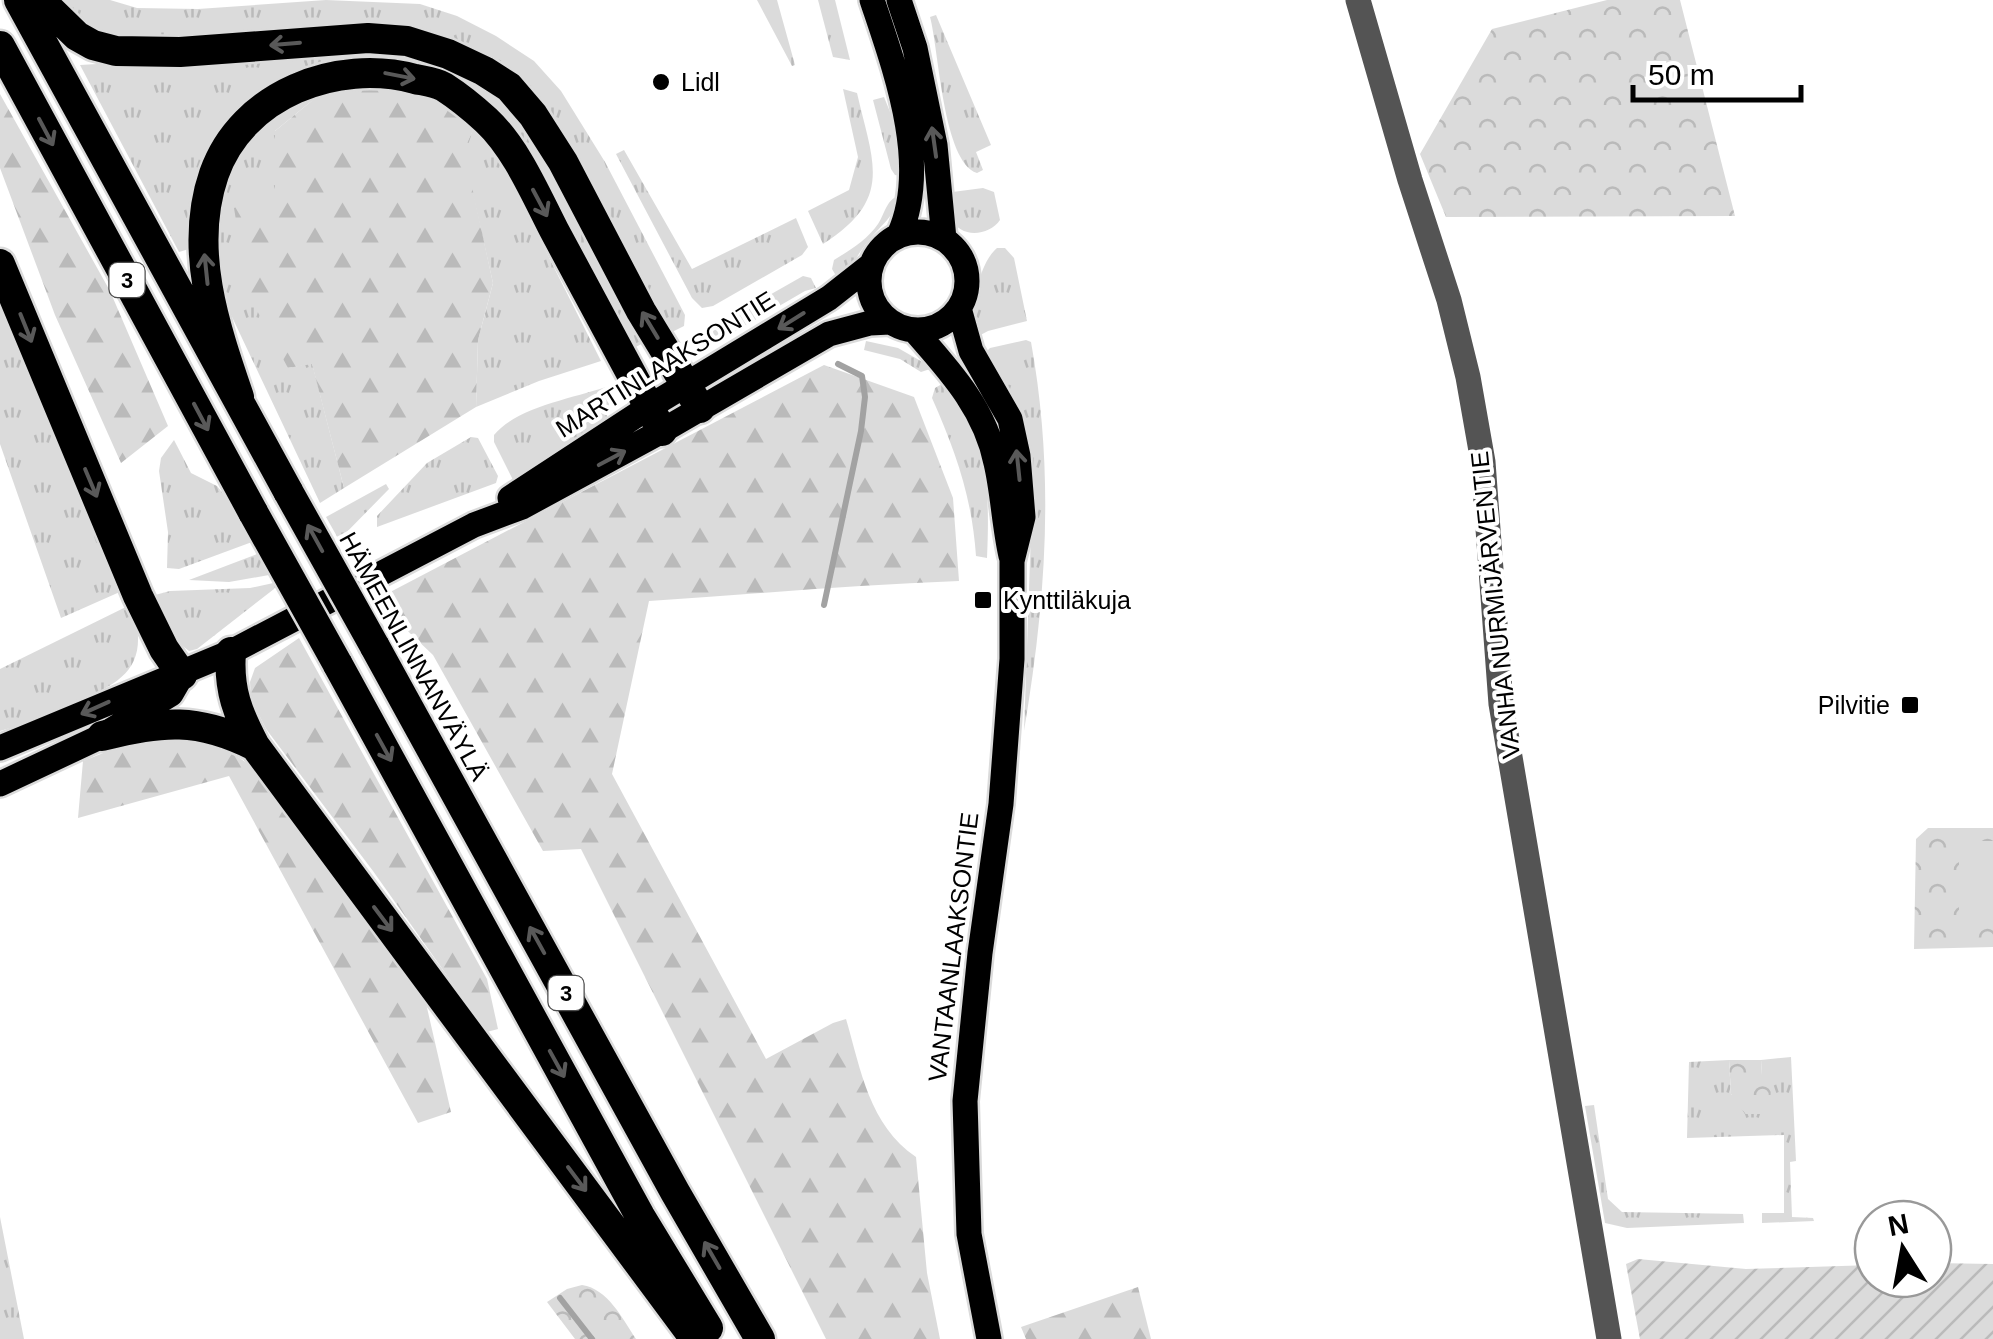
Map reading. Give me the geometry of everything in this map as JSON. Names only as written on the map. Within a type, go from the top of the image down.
[{"type":"highway","name":"HÄMEENLINNANVÄYLÄ","points":[[19,0],[675,1192],[760,1339]]},
{"type":"highway","points":[[40,0],[77,36],[116,51],[180,52],[368,38],[407,41],[484,71],[510,87],[533,115],[693,397]]},
{"type":"highway","name":"3","points":[[0,46],[640,1216],[715,1339]]},
{"type":"highway","points":[[240,397],[219,337],[204,266],[204,226],[214,174],[236,135],[265,106],[302,84],[341,74],[392,72],[441,86],[488,122],[519,165],[655,419]]},
{"type":"highway","points":[[0,264],[135,588],[164,648],[182,675]]},
{"type":"highway","points":[[231,652],[229,680],[234,707],[255,746],[695,1339]]},
{"type":"highway","points":[[102,736],[145,726],[185,723],[227,732],[255,746]]},
{"type":"main road","points":[[872,0],[898,77],[912,176],[910,212],[899,235],[877,252],[871,265],[871,296],[878,310],[902,326],[939,325],[958,308],[967,283],[961,257],[944,239],[922,232],[899,235]]},
{"type":"main road","points":[[898,0],[915,48],[935,145],[944,239]]},
{"type":"main road","name":"MARTINLAAKSONTIE","points":[[693,397],[871,265]]},
{"type":"main road","name":"VANTAANLAAKSONTIE","points":[[958,308],[971,351],[1010,419],[1018,456],[1023,517],[1012,561]]},
{"type":"main road","name":"MARTINLAAKSONTIE","points":[[0,748],[231,652],[492,516],[515,493],[693,397],[829,334],[870,322],[902,326]]},
{"type":"main road","name":"VANTAANLAAKSONTIE","points":[[902,326],[968,394],[985,428],[996,462],[1002,518],[1012,561],[1012,658],[1000,804],[966,1100],[969,1234],[988,1339]]},
{"type":"main road","name":"MARTINLAAKSONTIE","points":[[0,784],[102,736],[171,694],[182,675]]},
{"type":"street","name":"VANHA NURMIJÄRVENTIE","points":[[1358,0],[1449,300],[1468,377],[1483,462],[1501,704],[1609,1339]]},
{"type":"green space","points":[[56,0],[110,0],[137,8],[198,9],[326,0],[420,4],[457,16],[496,36],[534,61],[561,91],[605,162],[685,315],[684,326],[672,332],[573,158],[457,43],[424,29],[376,23],[132,39],[91,25]]},
{"type":"green space","points":[[757,0],[777,0],[795,65],[792,66]]},
{"type":"green space","points":[[818,0],[835,0],[850,60],[833,57]]},
{"type":"green space","points":[[1607,0],[1680,0],[1735,216],[1446,217],[1420,154],[1492,29]]},
{"type":"green space","points":[[936,15],[991,145],[976,152],[983,170],[977,173],[957,149],[950,128],[930,17]]},
{"type":"green space","points":[[315,51],[419,52],[495,92],[530,131],[645,342],[634,348],[484,104],[287,78],[190,218],[189,249],[179,252],[80,65]]},
{"type":"green space","points":[[402,86],[445,104],[475,126],[464,150],[493,283],[478,340],[476,407],[344,488],[312,364],[288,368],[248,294],[234,208],[275,191],[275,131],[325,90]]},
{"type":"green space","points":[[843,89],[857,93],[873,178],[861,211],[823,244],[808,211],[849,190],[858,157]]},
{"type":"green space","points":[[325,90],[275,131],[275,191],[288,368],[312,363],[344,488],[320,503],[224,300],[216,255],[220,205],[231,168],[256,134],[286,106]]},
{"type":"green space","points":[[0,94],[110,291],[168,426],[121,463],[55,315],[0,168]]},
{"type":"green space","points":[[884,97],[901,139],[900,176],[891,169],[873,100]]},
{"type":"green space","points":[[475,126],[497,154],[601,361],[476,407],[478,340],[493,283],[463,150]]},
{"type":"green space","points":[[624,150],[692,269],[796,218],[808,247],[802,255],[713,306],[702,308],[692,298],[616,154]]},
{"type":"green space","points":[[983,188],[994,192],[1000,220],[982,232],[961,229],[951,218],[945,193]]},
{"type":"green space","points":[[902,195],[890,217],[838,279],[832,269],[834,260],[869,235],[889,202]]},
{"type":"green space","points":[[997,248],[1005,248],[1014,258],[1027,321],[973,339],[974,303],[980,277]]},
{"type":"green space","points":[[803,276],[811,278],[816,288],[719,341],[705,346],[685,343]]},
{"type":"green space","points":[[0,303],[122,591],[61,618],[0,444]]},
{"type":"green space","points":[[866,341],[898,348],[933,368],[921,372],[900,359],[864,350]]},
{"type":"green space","points":[[1031,342],[1043,440],[1045,537],[1038,634],[1024,731],[1031,533],[983,355],[990,348]]},
{"type":"green space","points":[[824,365],[914,397],[953,498],[959,581],[649,601],[612,774],[766,1059],[846,1019],[877,1113],[900,1144],[916,1157],[927,1273],[940,1339],[826,1339],[581,849],[543,851],[433,655],[375,600]]},
{"type":"green space","points":[[947,381],[971,423],[984,465],[987,558],[976,556],[961,474],[932,398],[935,388]]},
{"type":"green space","points":[[612,385],[607,416],[592,435],[515,484],[494,435],[532,410]]},
{"type":"green space","points":[[471,437],[478,438],[498,476],[496,483],[377,527],[377,516],[427,463]]},
{"type":"green space","points":[[174,440],[191,473],[217,486],[231,503],[252,542],[179,569],[167,568],[168,532],[159,471],[161,458]]},
{"type":"green space","points":[[386,484],[389,489],[339,540],[326,517]]},
{"type":"green space","points":[[257,554],[269,575],[229,582],[189,580]]},
{"type":"green space","points":[[278,582],[197,649],[189,651],[175,640],[155,599],[155,595],[170,591],[250,588]]},
{"type":"green space","points":[[132,604],[137,625],[136,656],[120,678],[92,695],[0,731],[0,669]]},
{"type":"green space","points":[[299,638],[487,979],[498,1029],[487,1032],[266,729],[251,699],[250,682],[255,668]]},
{"type":"green space","points":[[168,736],[225,750],[258,773],[422,986],[451,1112],[418,1123],[229,776],[78,818],[83,761],[121,746]]},
{"type":"green space","points":[[1928,828],[1993,828],[1993,947],[1914,949],[1916,839]]},
{"type":"green space","points":[[1959,841],[1993,841],[1993,918],[1959,920]]},
{"type":"green space","points":[[1791,1057],[1796,1161],[1790,1162],[1792,1217],[1814,1221],[1762,1223],[1762,1213],[1784,1213],[1784,1135],[1687,1138],[1689,1062],[1729,1060],[1731,1095],[1762,1075],[1761,1060]]},
{"type":"green space","points":[[1729,1060],[1761,1060],[1762,1075],[1771,1080],[1770,1114],[1745,1114],[1731,1094]]},
{"type":"green space","points":[[1594,1105],[1608,1199],[1622,1212],[1743,1214],[1744,1223],[1627,1228],[1605,1223],[1585,1106]]},
{"type":"green space","points":[[0,1217],[24,1339],[0,1339]]},
{"type":"green space","points":[[1638,1259],[1746,1269],[1853,1266],[1853,1299],[1953,1299],[1953,1263],[1993,1264],[1993,1339],[1640,1339],[1626,1264]]},
{"type":"green space","points":[[582,1285],[607,1298],[636,1339],[575,1339],[547,1302]]},
{"type":"green space","points":[[1138,1287],[1151,1339],[1026,1339],[1021,1327]]},
{"type":"waterway","points":[[824,605],[865,397],[862,376],[838,364]]},
{"type":"waterway","points":[[560,1298],[592,1339]]},
{"type":"place","name":"Lidl","points":[[661,82]]},
{"type":"place","name":"Kynttiläkuja","points":[[983,600]]},
{"type":"place","name":"Pilvitie","points":[[1910,705]]}]
